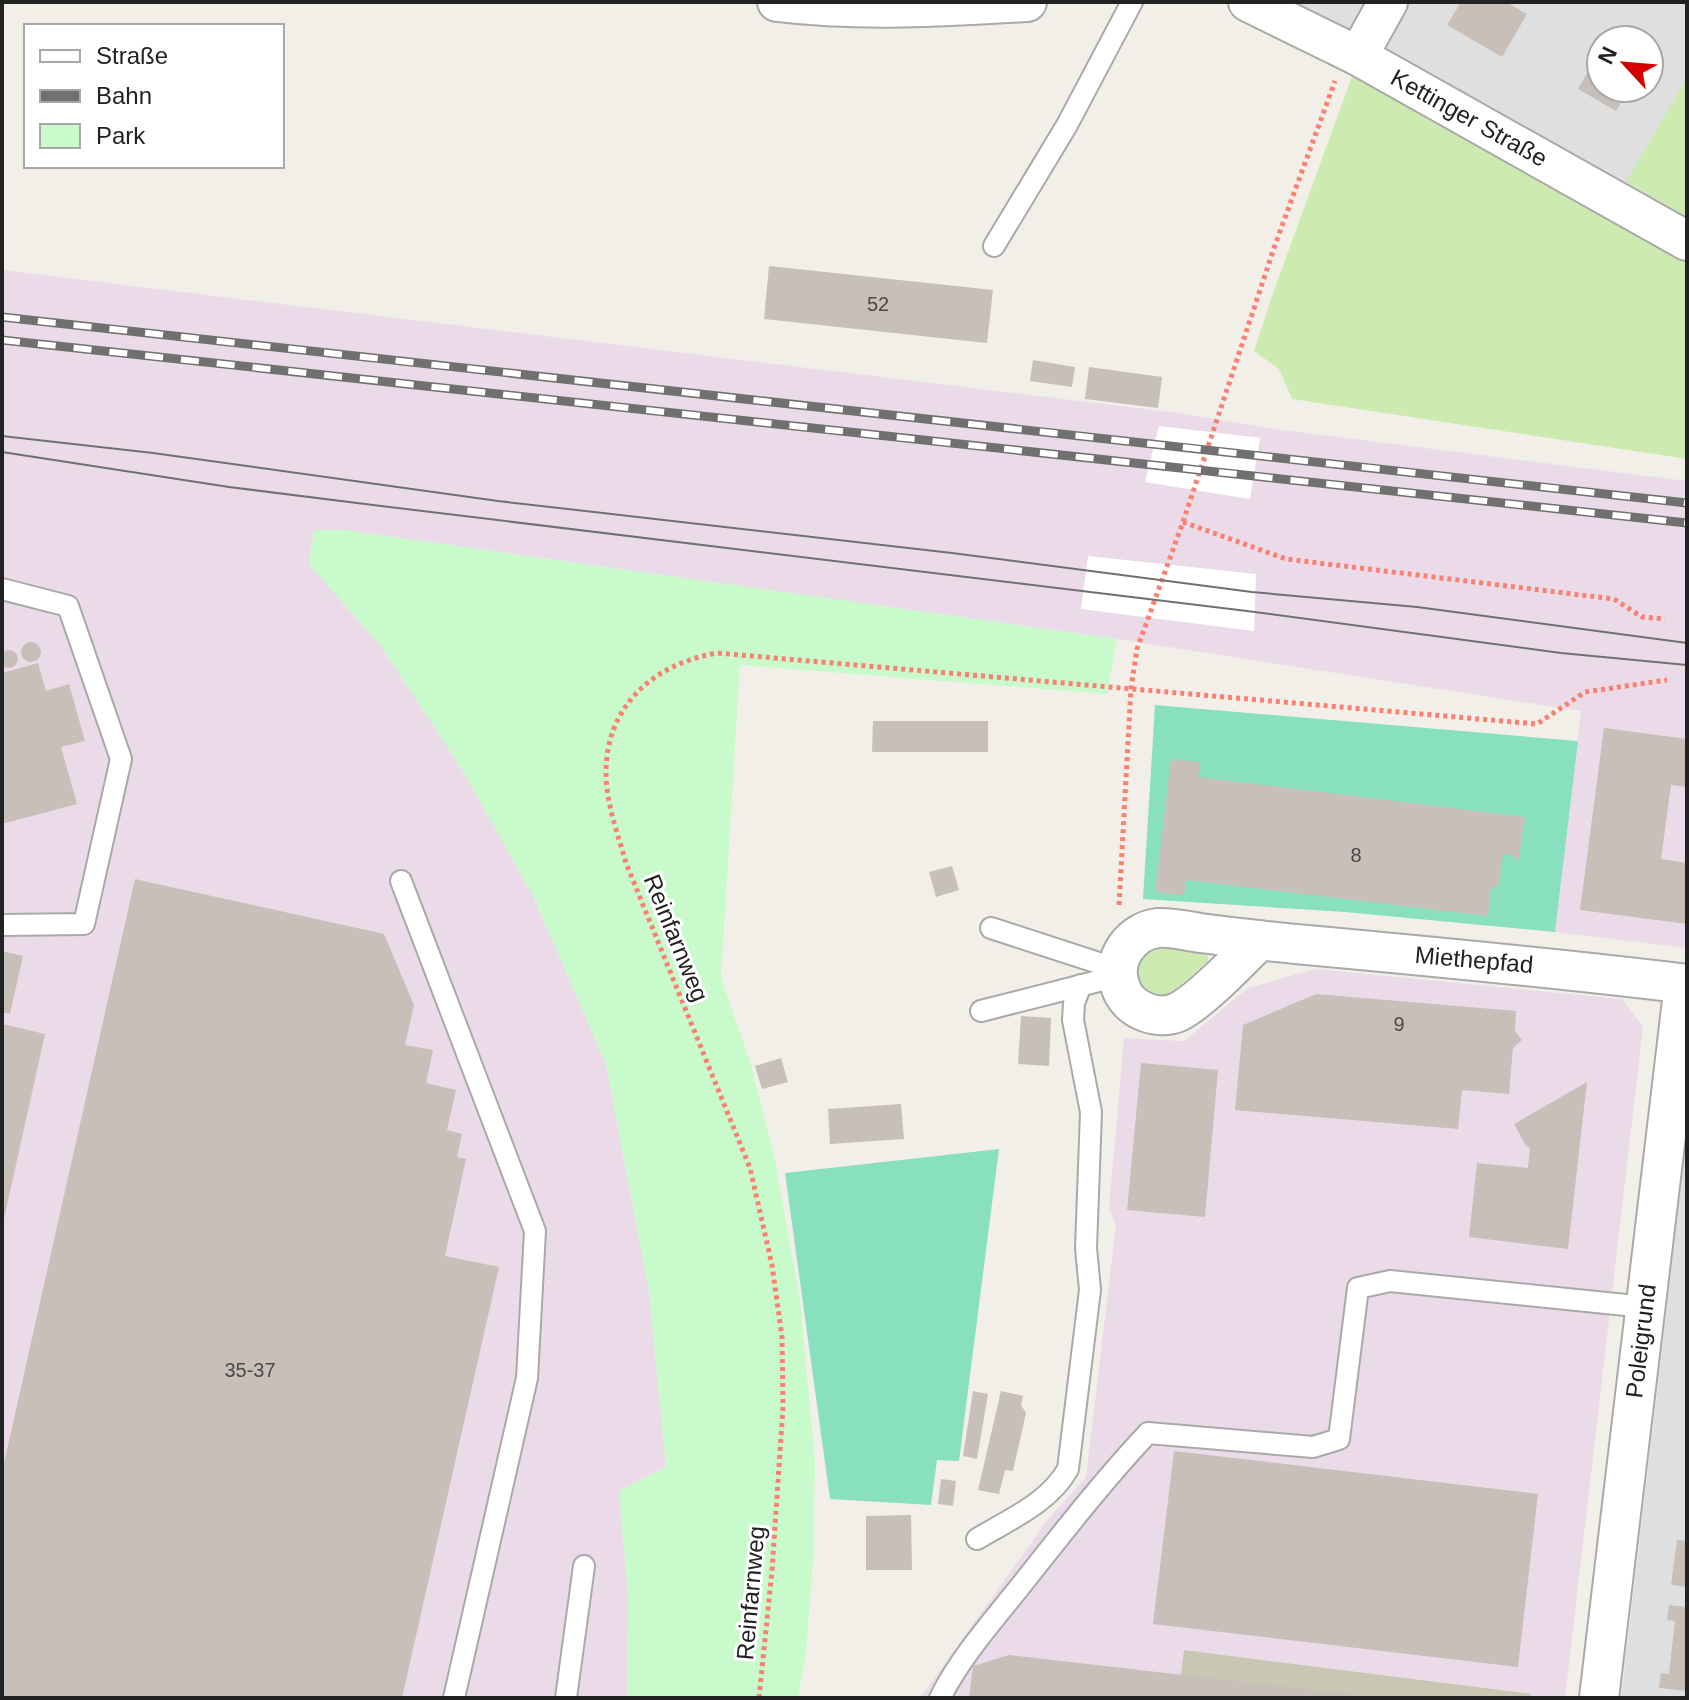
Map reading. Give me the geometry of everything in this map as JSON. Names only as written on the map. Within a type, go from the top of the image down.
[{"type":"street","points":[[777,2],[837,8],[917,9],[1027,2]]},
{"type":"street","name":"Kettinger Straße","points":[[1248,2],[1358,56],[1687,241]]},
{"type":"street","points":[[1358,56],[1388,2]]},
{"type":"street","name":"Miethepfad","points":[[1118,973],[1120,957],[1128,943],[1141,932],[1159,928],[1558,968],[1685,984]]},
{"type":"street","points":[[1118,973],[1125,997],[1136,1008],[1149,1014],[1177,1012],[1193,1002],[1260,940]]},
{"type":"street","name":"Poleigrund","points":[[1599,1698],[1685,984]]},
{"type":"lane","points":[[994,246],[1067,125],[1132,2]]},
{"type":"lane","points":[[2,589],[68,606],[121,759],[84,924],[2,925]]},
{"type":"lane","points":[[401,881],[535,1231],[527,1378],[454,1698]]},
{"type":"lane","points":[[991,928],[1118,973]]},
{"type":"lane","points":[[981,1011],[1118,973]]},
{"type":"lane","points":[[977,1539],[1043,1499],[1059,1485],[1068,1469],[1090,1290],[1086,1248],[1091,1112],[1073,1020],[1074,1003],[1081,985]]},
{"type":"lane","points":[[940,1698],[949,1680],[1002,1609],[1103,1481],[1148,1433],[1313,1447],[1339,1439],[1358,1288],[1390,1281],[1645,1307]]},
{"type":"lane","points":[[566,1698],[584,1566]]},
{"type":"path","points":[[1119,911],[1131,688],[1137,649],[1183,522],[1275,245],[1340,67],[1358,56]]},
{"type":"path","points":[[1183,522],[1286,559],[1614,599],[1642,617],[1665,619]]},
{"type":"path","name":"Reinfarnweg","points":[[759,1698],[772,1571],[783,1407],[782,1337],[772,1265],[750,1168],[626,863],[606,776],[608,750],[618,720],[632,698],[658,673],[690,658],[717,653],[1537,724],[1585,692],[1667,680]]},
{"type":"shaded area","points":[[1280,2],[1382,2],[1352,38]]},
{"type":"shaded area","points":[[1399,2],[1687,2],[1687,228],[1390,53],[1382,40]]},
{"type":"shaded area","points":[[2,270],[1178,413],[1282,430],[1687,481],[1687,948],[1555,932],[1581,711],[1117,639],[344,530],[314,530],[309,564],[380,645],[465,774],[534,898],[606,1064],[649,1292],[666,1467],[619,1491],[628,1595],[627,1698],[2,1698]]},
{"type":"shaded area","points":[[1315,969],[1622,999],[1643,1027],[1565,1698],[920,1698],[1046,1522],[1086,1477],[1116,1225],[1109,1208],[1124,1038],[1184,1041],[1248,988]]},
{"type":"shaded area","points":[[1687,1133],[1687,1698],[1621,1698],[1657,1393]]},
{"type":"shaded area","points":[[1184,1650],[1531,1694],[1530,1698],[1178,1698]]},
{"type":"green space","points":[[1354,71],[1687,259],[1687,459],[1292,399],[1279,369],[1254,351]]},
{"type":"green space","points":[[1687,77],[1687,217],[1626,182]]},
{"type":"green space","points":[[314,530],[344,530],[1117,639],[1107,694],[740,665],[721,978],[751,1065],[774,1155],[800,1300],[815,1461],[813,1560],[806,1653],[798,1698],[627,1698],[628,1595],[619,1491],[666,1467],[649,1292],[606,1064],[534,898],[465,774],[380,645],[309,564]]},
{"type":"green space","points":[[1155,705],[1578,741],[1555,932],[1345,912],[1143,899]]},
{"type":"green space","points":[[1161,948],[1203,951],[1208,961],[1169,995],[1152,993],[1143,988],[1136,972],[1144,955]]},
{"type":"green space","points":[[999,1149],[959,1461],[937,1460],[931,1505],[830,1499],[785,1173]]},
{"type":"pier","points":[[1159,426],[1260,438],[1250,499],[1145,482]]},
{"type":"pier","points":[[1088,556],[1256,574],[1254,631],[1081,609]]},
{"type":"building","points":[[1461,2],[1506,2],[1527,14],[1502,57],[1447,25]]},
{"type":"building","points":[[1585,77],[1585,93],[1578,89]]},
{"type":"building","points":[[1604,104],[1620,104],[1616,111]]},
{"type":"building","points":[[769,266],[993,290],[987,343],[764,319]]},
{"type":"building","points":[[1033,360],[1075,367],[1072,387],[1030,381]]},
{"type":"building","points":[[1089,367],[1162,377],[1158,408],[1085,399]]},
{"type":"building","points":[[31,642],[38,645],[41,652],[38,659],[31,662],[24,659],[21,652],[24,645]]},
{"type":"building","points":[[9,650],[18,659],[9,668],[0,659]]},
{"type":"building","points":[[38,663],[46,691],[69,684],[85,741],[61,747],[77,804],[2,824],[2,673]]},
{"type":"building","points":[[873,721],[988,721],[988,752],[872,752]]},
{"type":"building","points":[[1604,728],[1687,739],[1687,787],[1671,785],[1661,859],[1687,863],[1687,924],[1580,910]]},
{"type":"building","points":[[1171,759],[1200,762],[1198,777],[1525,817],[1518,860],[1513,859],[1514,855],[1503,854],[1498,888],[1491,887],[1488,916],[1186,880],[1184,895],[1155,892]]},
{"type":"building","points":[[952,866],[959,890],[936,897],[929,872]]},
{"type":"building","points":[[135,879],[384,934],[414,1005],[405,1045],[433,1050],[426,1083],[456,1090],[447,1130],[462,1134],[457,1157],[466,1159],[445,1256],[499,1267],[402,1698],[2,1698],[2,1472]]},
{"type":"building","points":[[2,951],[23,956],[10,1014],[2,1012]]},
{"type":"building","points":[[1316,994],[1516,1011],[1515,1031],[1522,1040],[1513,1048],[1509,1094],[1462,1090],[1458,1129],[1235,1110],[1243,1025]]},
{"type":"building","points":[[1021,1016],[1051,1018],[1049,1066],[1018,1064]]},
{"type":"building","points":[[2,1024],[45,1034],[3,1223],[2,1223]]},
{"type":"building","points":[[781,1058],[788,1082],[762,1089],[755,1066]]},
{"type":"building","points":[[1141,1063],[1218,1070],[1205,1217],[1127,1210]]},
{"type":"building","points":[[1587,1082],[1568,1249],[1469,1237],[1477,1163],[1528,1168],[1530,1148],[1514,1124]]},
{"type":"building","points":[[901,1104],[904,1139],[830,1144],[828,1109]]},
{"type":"building","points":[[973,1391],[988,1394],[977,1459],[963,1456]]},
{"type":"building","points":[[1001,1391],[1023,1396],[1021,1405],[1026,1413],[1013,1471],[1005,1470],[999,1494],[978,1490]]},
{"type":"building","points":[[1174,1451],[1538,1494],[1518,1667],[1153,1624]]},
{"type":"building","points":[[941,1479],[956,1481],[953,1506],[938,1504]]},
{"type":"building","points":[[911,1515],[912,1570],[866,1570],[866,1516]]},
{"type":"building","points":[[1677,1540],[1687,1541],[1687,1587],[1671,1585]]},
{"type":"building","points":[[1669,1605],[1687,1607],[1687,1691],[1659,1688],[1661,1673],[1669,1674],[1675,1621],[1667,1620]]},
{"type":"building","points":[[1009,1655],[1365,1698],[969,1698],[973,1666]]},
{"type":"tram line","points":[[2,436],[153,453],[498,501],[952,553],[1252,592],[1417,607],[1687,643]]},
{"type":"tram line","points":[[2,452],[229,487],[1247,611],[1561,653],[1687,665]]},
{"type":"railway","points":[[2,317],[1687,503]]},
{"type":"railway","points":[[2,340],[1687,523]]}]
